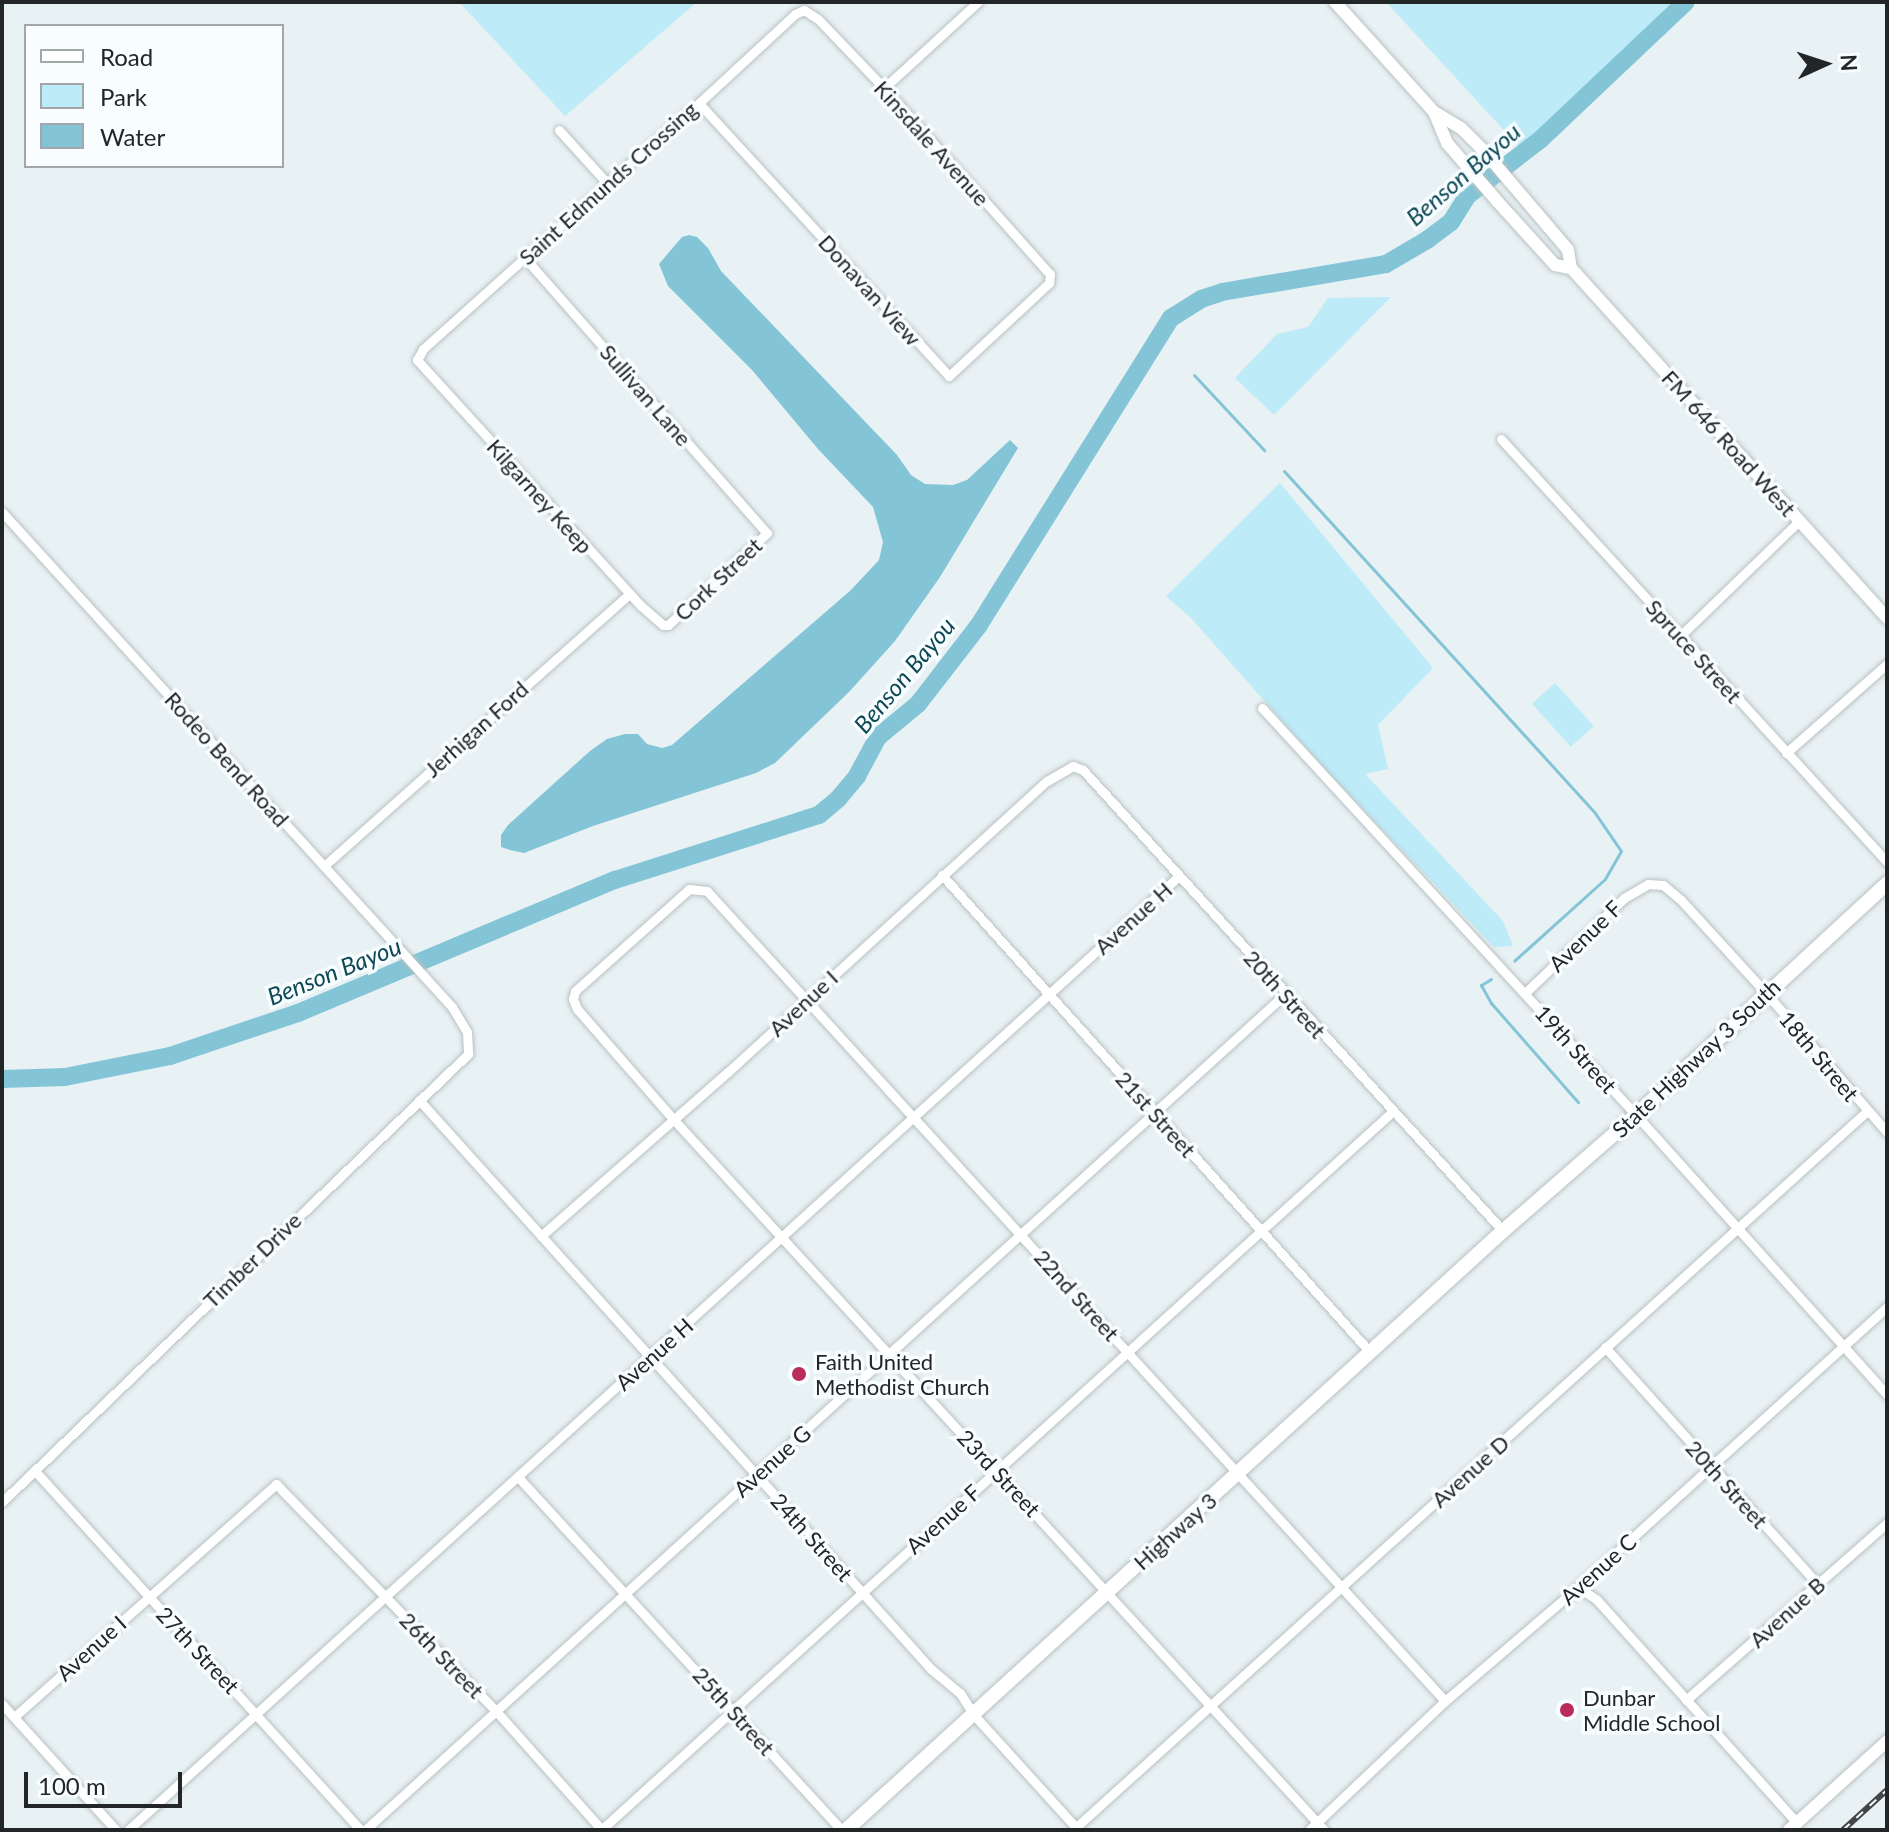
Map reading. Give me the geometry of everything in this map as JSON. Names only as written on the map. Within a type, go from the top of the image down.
[{"type":"main road","name":"FM 646 Road West","points":[[1335,2],[1434,112],[1461,128],[1483,150],[1568,250],[1571,268],[1887,618]]},
{"type":"main road","name":"FM 646 Road West","points":[[1434,112],[1447,143],[1468,168],[1555,265],[1571,268]]},
{"type":"main road","name":"State Highway 3 South","points":[[1503,1231],[1636,1115],[1887,883]]},
{"type":"main road","name":"Highway 3","points":[[844,1830],[1503,1231]]},
{"type":"main road","points":[[1793,1826],[1887,1741]]},
{"type":"street","points":[[884,88],[978,2]]},
{"type":"street","name":"Kinsdale Avenue","points":[[804,10],[818,19],[884,88],[1050,274],[1049,283]]},
{"type":"street","name":"Saint Edmunds Crossing","points":[[417,360],[423,349],[804,10]]},
{"type":"street","name":"Donavan View","points":[[699,103],[949,376],[1049,283]]},
{"type":"street","points":[[559,130],[607,183]]},
{"type":"street","name":"Sullivan Lane","points":[[525,258],[767,533]]},
{"type":"street","name":"Kilgarney Keep","points":[[417,360],[629,594],[654,619],[668,625]]},
{"type":"street","name":"Spruce Street","points":[[1501,439],[1887,862]]},
{"type":"street","name":"Rodeo Bend Road","points":[[2,512],[452,1007]]},
{"type":"street","points":[[1680,636],[1799,521]]},
{"type":"street","name":"Cork Street","points":[[668,625],[767,533]]},
{"type":"street","name":"Jerhigan Ford","points":[[324,866],[629,594]]},
{"type":"street","points":[[1786,753],[1887,664]]},
{"type":"street","name":"19th Street","points":[[1262,708],[1636,1115],[1887,1395]]},
{"type":"street","name":"20th Street","points":[[1064,770],[1073,766],[1083,770],[1503,1231]]},
{"type":"street","name":"Avenue I","points":[[541,1236],[674,1120],[1047,781],[1064,770]]},
{"type":"street","name":"21st Street","points":[[942,875],[1370,1352]]},
{"type":"street","name":"Avenue H","points":[[128,1830],[1178,877]]},
{"type":"street","name":"Avenue F","points":[[1525,993],[1624,898],[1648,884]]},
{"type":"street","name":"18th Street","points":[[1648,884],[1663,885],[1673,892],[1887,1132]]},
{"type":"street","name":"22nd Street","points":[[577,1009],[573,999],[575,991],[689,889],[707,891],[1445,1701]]},
{"type":"street","name":"Avenue G","points":[[362,1830],[1285,994]]},
{"type":"street","name":"Timber Drive","points":[[3,1498],[35,1471],[468,1054],[467,1032],[452,1007]]},
{"type":"street","name":"23rd Street","points":[[577,1009],[674,1120],[1321,1826]]},
{"type":"street","name":"24th Street","points":[[419,1100],[931,1669],[960,1693],[973,1714],[1076,1829]]},
{"type":"street","name":"Avenue F","points":[[602,1830],[1392,1112]]},
{"type":"street","name":"Avenue D","points":[[1076,1829],[1866,1112]]},
{"type":"street","name":"Avenue C","points":[[1309,1830],[1321,1826],[1445,1701],[1578,1587],[1887,1307]]},
{"type":"street","name":"20th Street","points":[[1605,1347],[1818,1584]]},
{"type":"street","name":"27th Street","points":[[35,1471],[362,1830]]},
{"type":"street","name":"25th Street","points":[[518,1477],[844,1830]]},
{"type":"street","name":"Avenue I","points":[[14,1717],[276,1484]]},
{"type":"street","name":"26th Street","points":[[276,1484],[496,1711],[602,1830]]},
{"type":"street","name":"Avenue B","points":[[1686,1700],[1887,1523]]},
{"type":"street","points":[[1578,1587],[1597,1600],[1793,1826]]},
{"type":"street","points":[[2,1704],[116,1830]]},
{"type":"green space","points":[[459,2],[697,2],[565,116]]},
{"type":"green space","points":[[1386,2],[1683,2],[1524,152]]},
{"type":"green space","points":[[1391,297],[1274,415],[1235,378],[1277,334],[1308,327],[1328,298]]},
{"type":"green space","points":[[1280,483],[1433,668],[1378,725],[1388,769],[1365,774],[1503,921],[1513,946],[1494,947],[1322,766],[1191,618],[1166,596]]},
{"type":"green space","points":[[1555,683],[1594,726],[1571,747],[1532,704]]},
{"type":"water","points":[[682,237],[697,237],[708,248],[721,271],[897,455],[911,475],[925,484],[953,485],[967,480],[1010,440],[1018,448],[940,577],[895,641],[849,692],[775,763],[756,773],[593,826],[524,853],[510,850],[501,847],[501,835],[508,825],[590,751],[607,739],[625,734],[638,734],[647,744],[662,748],[672,745],[851,590],[879,560],[883,542],[873,507],[818,449],[752,370],[668,286],[659,264]]},
{"type":"waterway","name":"Benson Bayou","points":[[2,1079],[65,1077],[170,1056],[298,1013],[615,880],[819,815],[838,799],[857,776],[878,737],[918,704],[979,625],[1171,318],[1201,299],[1222,292],[1386,264],[1427,240],[1451,222],[1467,196],[1541,139],[1686,2]]},
{"type":"waterway","name":"Benson Bayou","points":[[1147,354],[1151,355]]},
{"type":"waterway","points":[[1194,375],[1264,450]]},
{"type":"waterway","points":[[1284,471],[1595,813],[1621,851],[1605,879],[1514,961]]},
{"type":"waterway","points":[[1491,979],[1481,985],[1491,1003],[1578,1102]]},
{"type":"railway","points":[[1843,1830],[1887,1790]]},
{"type":"place","name":"Faith United Methodist Church","points":[[799,1374]]},
{"type":"place","name":"Dunbar Middle School","points":[[1567,1710]]}]
